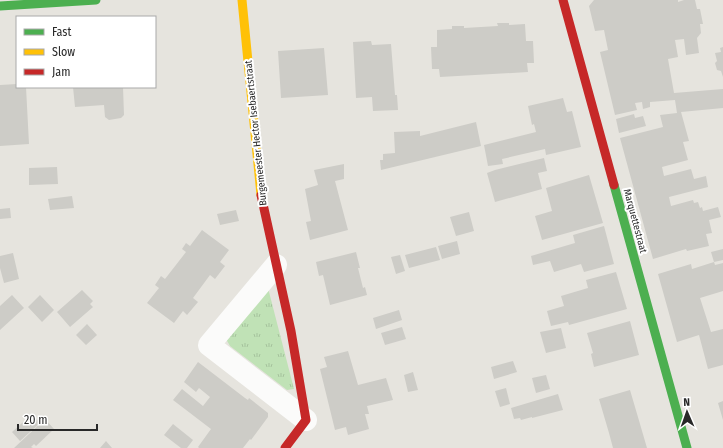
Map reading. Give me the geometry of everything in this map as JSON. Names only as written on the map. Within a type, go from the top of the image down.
[{"type":"street","points":[[0,6],[96,0]]},
{"type":"street","name":"Burgemeester Hector Isebaertstraat","points":[[242,0],[260,192],[291,331],[306,420]]},
{"type":"street","name":"Marquettestraat","points":[[563,0],[687,448]]},
{"type":"street","points":[[276,265],[209,345],[306,420],[285,448]]},
{"type":"green space","points":[[268,288],[294,389],[287,390],[230,346],[226,339]]},
{"type":"building","points":[[594,0],[678,0],[678,2],[684,0],[695,0],[697,9],[700,9],[703,24],[700,24],[701,33],[697,38],[699,53],[686,55],[684,39],[675,40],[678,57],[668,59],[674,93],[723,89],[723,108],[681,112],[689,141],[683,142],[688,160],[662,167],[664,176],[691,169],[694,179],[706,176],[708,187],[669,197],[671,206],[693,200],[694,203],[698,202],[703,211],[718,207],[721,217],[709,220],[712,233],[706,234],[709,246],[687,251],[686,249],[653,259],[620,138],[663,127],[660,115],[677,113],[675,100],[650,102],[650,107],[643,109],[642,102],[635,103],[637,110],[615,115],[600,52],[608,50],[604,30],[595,31],[589,6]]},
{"type":"building","points":[[497,23],[509,23],[509,25],[525,24],[526,41],[533,41],[534,63],[527,63],[528,72],[440,77],[439,69],[432,69],[431,47],[437,47],[437,30],[452,29],[452,26],[464,26],[464,28],[498,26]]},
{"type":"building","points":[[371,41],[372,45],[391,44],[395,95],[397,95],[398,110],[373,111],[372,97],[356,98],[353,42]]},
{"type":"building","points":[[723,47],[723,77],[721,71],[717,70],[715,53],[721,52],[720,48]]},
{"type":"building","points":[[324,48],[328,95],[281,98],[278,51]]},
{"type":"building","points":[[16,84],[16,88],[26,88],[29,144],[0,146],[0,85]]},
{"type":"building","points":[[73,88],[123,88],[124,115],[121,118],[109,120],[105,117],[104,105],[75,107]]},
{"type":"building","points":[[563,98],[567,112],[572,111],[581,147],[546,155],[545,149],[502,159],[503,164],[488,166],[484,145],[536,132],[534,124],[532,125],[528,106]]},
{"type":"building","points":[[634,114],[635,118],[643,116],[646,126],[619,133],[616,119]]},
{"type":"building","points":[[476,122],[481,146],[381,170],[380,160],[383,160],[383,154],[395,153],[394,132],[420,131],[420,136]]},
{"type":"building","points":[[544,158],[547,171],[538,173],[542,189],[495,202],[487,173]]},
{"type":"building","points":[[344,164],[344,179],[335,181],[348,230],[310,240],[306,222],[311,221],[305,189],[318,185],[314,170]]},
{"type":"building","points":[[57,167],[58,184],[29,185],[29,168]]},
{"type":"building","points":[[589,175],[603,223],[542,240],[535,216],[552,211],[546,188]]},
{"type":"building","points":[[72,196],[74,208],[50,210],[48,199]]},
{"type":"building","points":[[10,208],[11,218],[0,219],[0,209]]},
{"type":"building","points":[[236,210],[239,221],[220,225],[217,214]]},
{"type":"building","points":[[469,212],[474,231],[456,236],[450,217]]},
{"type":"building","points":[[604,226],[614,264],[584,272],[581,264],[554,272],[550,261],[533,265],[531,256],[575,243],[573,235]]},
{"type":"building","points":[[202,230],[229,250],[220,262],[225,266],[215,279],[210,275],[193,298],[198,302],[187,315],[183,311],[174,323],[147,303],[159,288],[155,285],[161,276],[165,279],[186,252],[182,249],[186,243],[190,246]]},
{"type":"building","points":[[457,241],[460,254],[442,259],[438,246]]},
{"type":"building","points":[[436,247],[440,260],[409,268],[405,255]]},
{"type":"building","points":[[723,249],[723,260],[714,262],[711,252]]},
{"type":"building","points":[[356,252],[363,288],[365,287],[367,295],[330,305],[323,275],[319,276],[316,262]]},
{"type":"building","points":[[13,253],[19,279],[4,283],[0,268],[0,256]]},
{"type":"building","points":[[400,255],[405,271],[396,274],[391,257]]},
{"type":"building","points":[[714,262],[715,265],[723,263],[723,291],[700,298],[711,332],[723,329],[723,365],[708,369],[699,335],[677,342],[658,274],[691,264],[692,269]]},
{"type":"building","points":[[616,272],[627,309],[569,325],[568,322],[551,326],[547,311],[564,306],[561,296],[588,288],[586,280]]},
{"type":"building","points":[[82,290],[93,301],[90,304],[93,307],[70,327],[57,312]]},
{"type":"building","points":[[12,295],[24,308],[0,330],[0,306]]},
{"type":"building","points":[[40,295],[54,310],[42,322],[28,307]]},
{"type":"building","points":[[399,310],[402,320],[376,329],[373,318]]},
{"type":"building","points":[[630,321],[639,355],[594,367],[591,354],[593,353],[587,333]]},
{"type":"building","points":[[87,324],[97,335],[86,345],[76,335]]},
{"type":"building","points":[[402,327],[406,339],[385,345],[381,333]]},
{"type":"building","points":[[561,328],[566,348],[546,353],[540,332]]},
{"type":"building","points":[[348,351],[358,385],[386,378],[393,400],[367,406],[369,414],[365,414],[369,429],[348,435],[346,427],[335,430],[320,369],[327,367],[324,357]]},
{"type":"building","points":[[513,361],[517,372],[494,379],[491,367]]},
{"type":"building","points":[[198,362],[245,398],[248,400],[249,398],[268,413],[268,417],[251,440],[250,439],[243,448],[199,448],[198,447],[211,429],[173,400],[182,389],[203,406],[210,397],[199,388],[196,392],[184,382]]},
{"type":"building","points":[[413,372],[418,390],[408,392],[404,375]]},
{"type":"building","points":[[546,375],[550,389],[536,393],[532,378]]},
{"type":"building","points":[[506,388],[510,404],[500,407],[495,391]]},
{"type":"building","points":[[630,390],[647,448],[613,448],[599,399]]},
{"type":"building","points":[[558,394],[563,410],[532,418],[521,420],[520,418],[514,419],[511,408]]},
{"type":"building","points":[[723,401],[723,420],[718,403]]},
{"type":"building","points":[[32,414],[40,423],[20,441],[12,432]]},
{"type":"building","points":[[45,419],[54,429],[36,446],[34,444],[31,447],[33,448],[14,448]]},
{"type":"building","points":[[173,424],[193,440],[187,448],[181,448],[164,435]]},
{"type":"building","points":[[106,441],[112,448],[100,448]]},
{"type":"traffic: fast","points":[[0,6],[96,0]]},
{"type":"traffic: fast","points":[[614,185],[687,448]]},
{"type":"traffic: slow","points":[[242,0],[261,195]]},
{"type":"traffic: jam","points":[[563,0],[614,185]]},
{"type":"traffic: jam","points":[[261,195],[291,331],[306,420],[285,448]]}]
